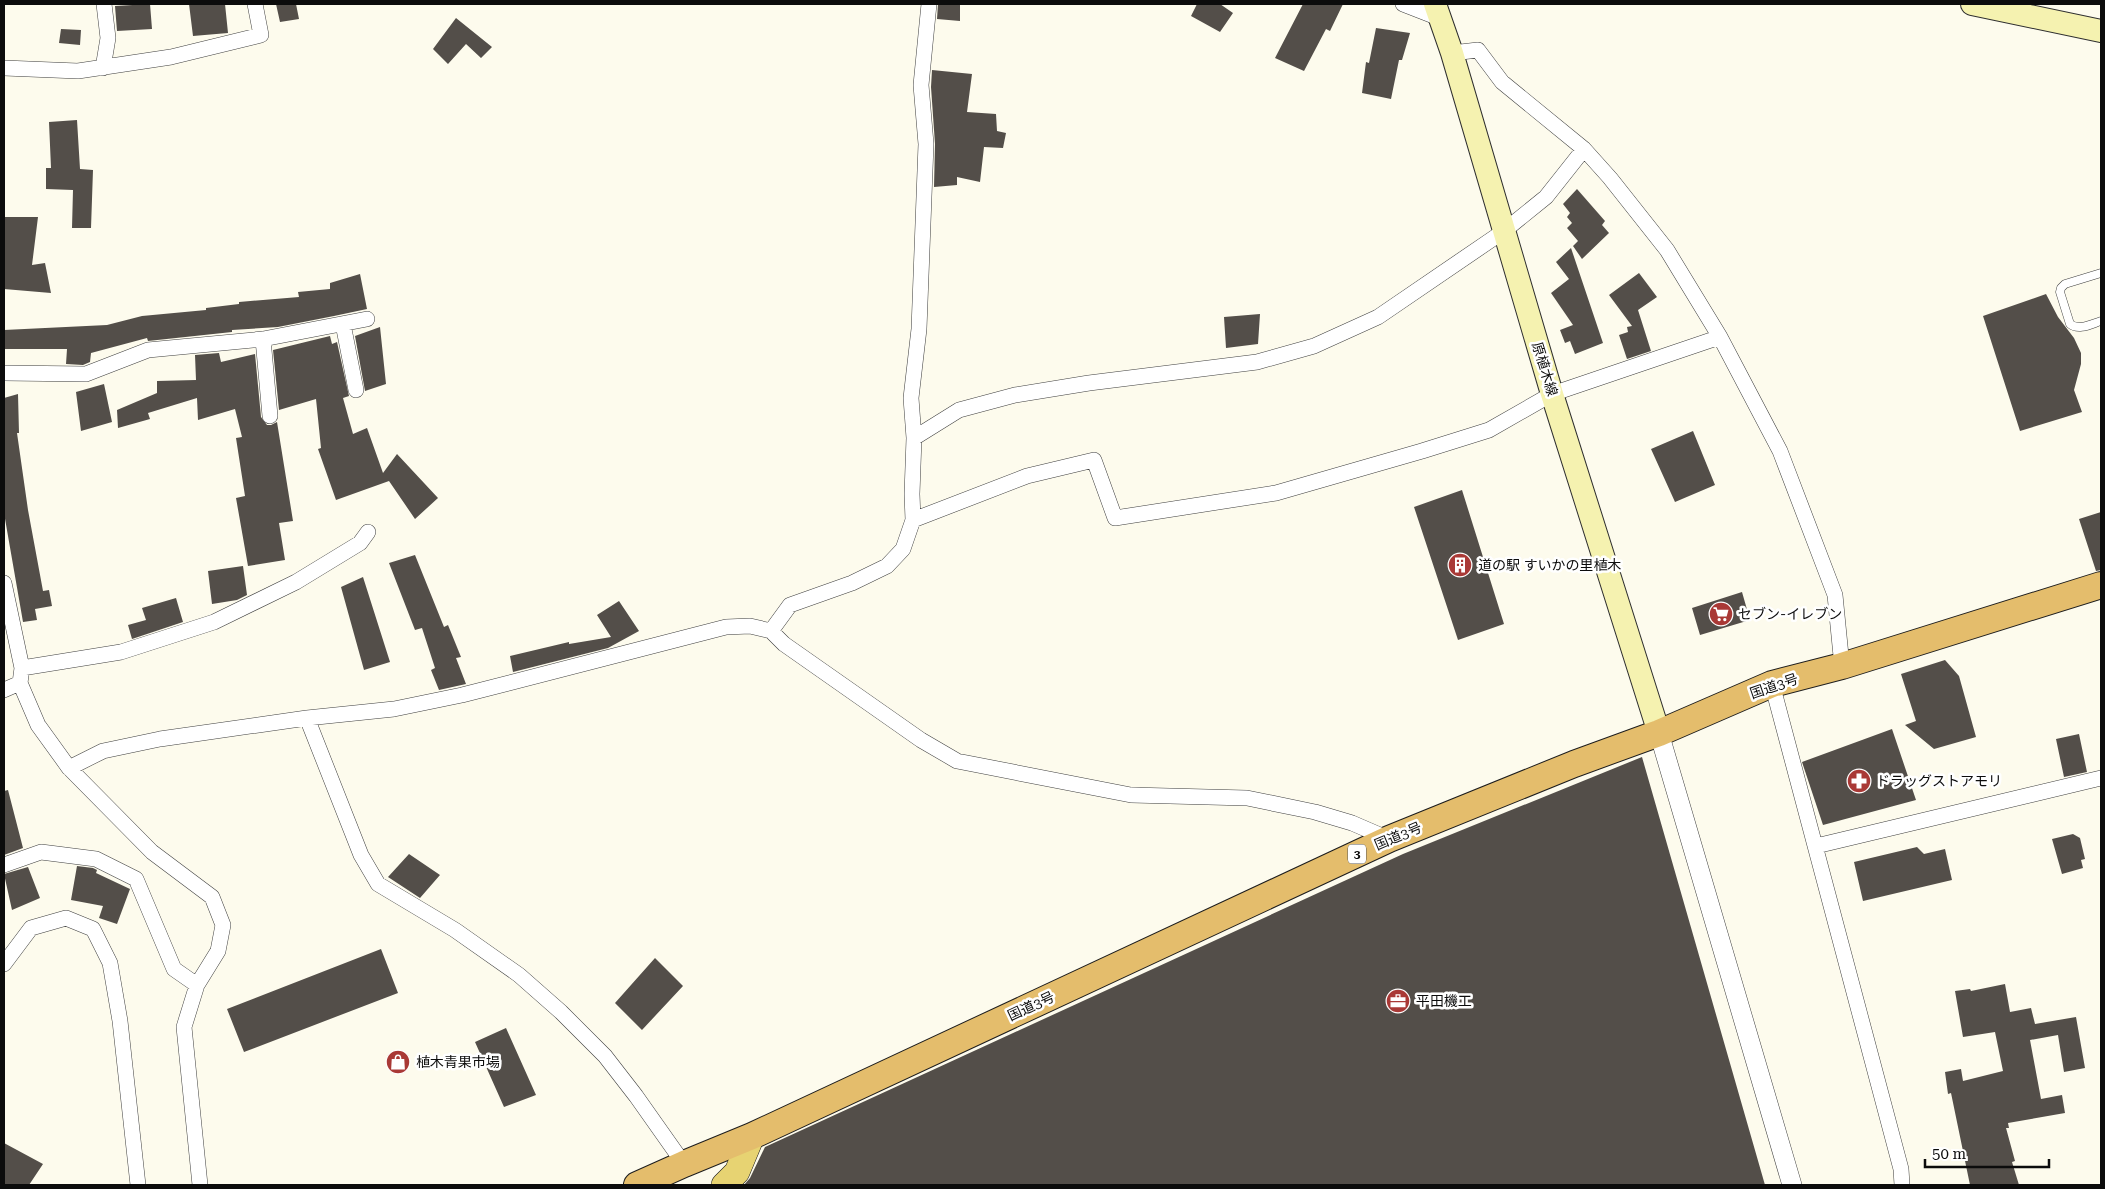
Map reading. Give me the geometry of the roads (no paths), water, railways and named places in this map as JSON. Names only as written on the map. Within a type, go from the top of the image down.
[{"type":"highway","name":"国道3号","points":[[637,1185],[752,1136],[1390,839],[1574,764],[1659,733],[1772,684],[1842,666],[2101,585]]},
{"type":"main road","points":[[1972,4],[2101,31]]},
{"type":"main road","name":"原植木線","points":[[1437,11],[1452,53],[1552,394],[1659,733]]},
{"type":"main road","points":[[724,1185],[737,1172],[752,1136]]},
{"type":"street","points":[[102,68],[108,38],[104,4]]},
{"type":"street","points":[[4,68],[78,71],[102,68],[171,57],[261,35],[255,4]]},
{"type":"street","points":[[771,631],[790,605],[852,583],[887,566],[903,550],[913,520],[914,438],[911,398],[919,329],[926,144],[921,85],[929,4]]},
{"type":"street","points":[[1403,4],[1437,11]]},
{"type":"street","points":[[1452,53],[1478,50],[1502,82],[1584,149],[1610,178],[1667,250],[1720,337],[1780,451],[1835,595],[1842,666]]},
{"type":"street","points":[[914,438],[959,410],[1015,395],[1089,383],[1257,362],[1314,346],[1378,317],[1504,231],[1546,196],[1584,149]]},
{"type":"street","points":[[4,373],[86,374],[148,350],[263,339],[367,319]]},
{"type":"street","points":[[343,324],[356,390]]},
{"type":"street","points":[[913,520],[1027,476],[1094,460],[1115,518],[1276,493],[1489,430],[1552,394],[1720,337]]},
{"type":"street","points":[[263,339],[270,416]]},
{"type":"street","points":[[4,690],[21,676],[121,652],[214,622],[296,582],[360,543],[368,532]]},
{"type":"street","points":[[4,583],[21,676],[38,725],[69,768],[152,852],[212,897],[223,925],[218,951],[197,985],[184,1028],[200,1185]]},
{"type":"street","points":[[69,768],[103,751],[160,740],[307,718],[394,709],[462,695],[726,627],[750,626],[771,631],[784,644],[889,718],[957,761],[1131,795],[1247,798],[1315,812],[1352,823],[1390,839]]},
{"type":"street","points":[[1772,684],[1901,1169],[1902,1185]]},
{"type":"street","points":[[307,718],[361,855],[378,884],[455,930],[519,975],[561,1012],[605,1056],[684,1164]]},
{"type":"street","points":[[1659,733],[1792,1185]]},
{"type":"street","points":[[1816,846],[2101,778]]},
{"type":"street","points":[[4,865],[41,852],[96,859],[136,879],[174,969],[197,985]]},
{"type":"street","points":[[4,964],[31,928],[66,918],[93,929],[110,963],[118,1011],[138,1185]]},
{"type":"lane","points":[[2101,274],[2064,284],[2060,292],[2070,324],[2080,328],[2101,321]]},
{"type":"place","name":"道の駅 すいかの里植木","points":[[1460,565]]},
{"type":"place","name":"セブン-イレブン","points":[[1721,614]]},
{"type":"place","name":"ドラッグストアモリ","points":[[1859,781]]},
{"type":"place","name":"平田機工","points":[[1398,1001]]},
{"type":"place","name":"植木青果市場","points":[[398,1062]]}]
